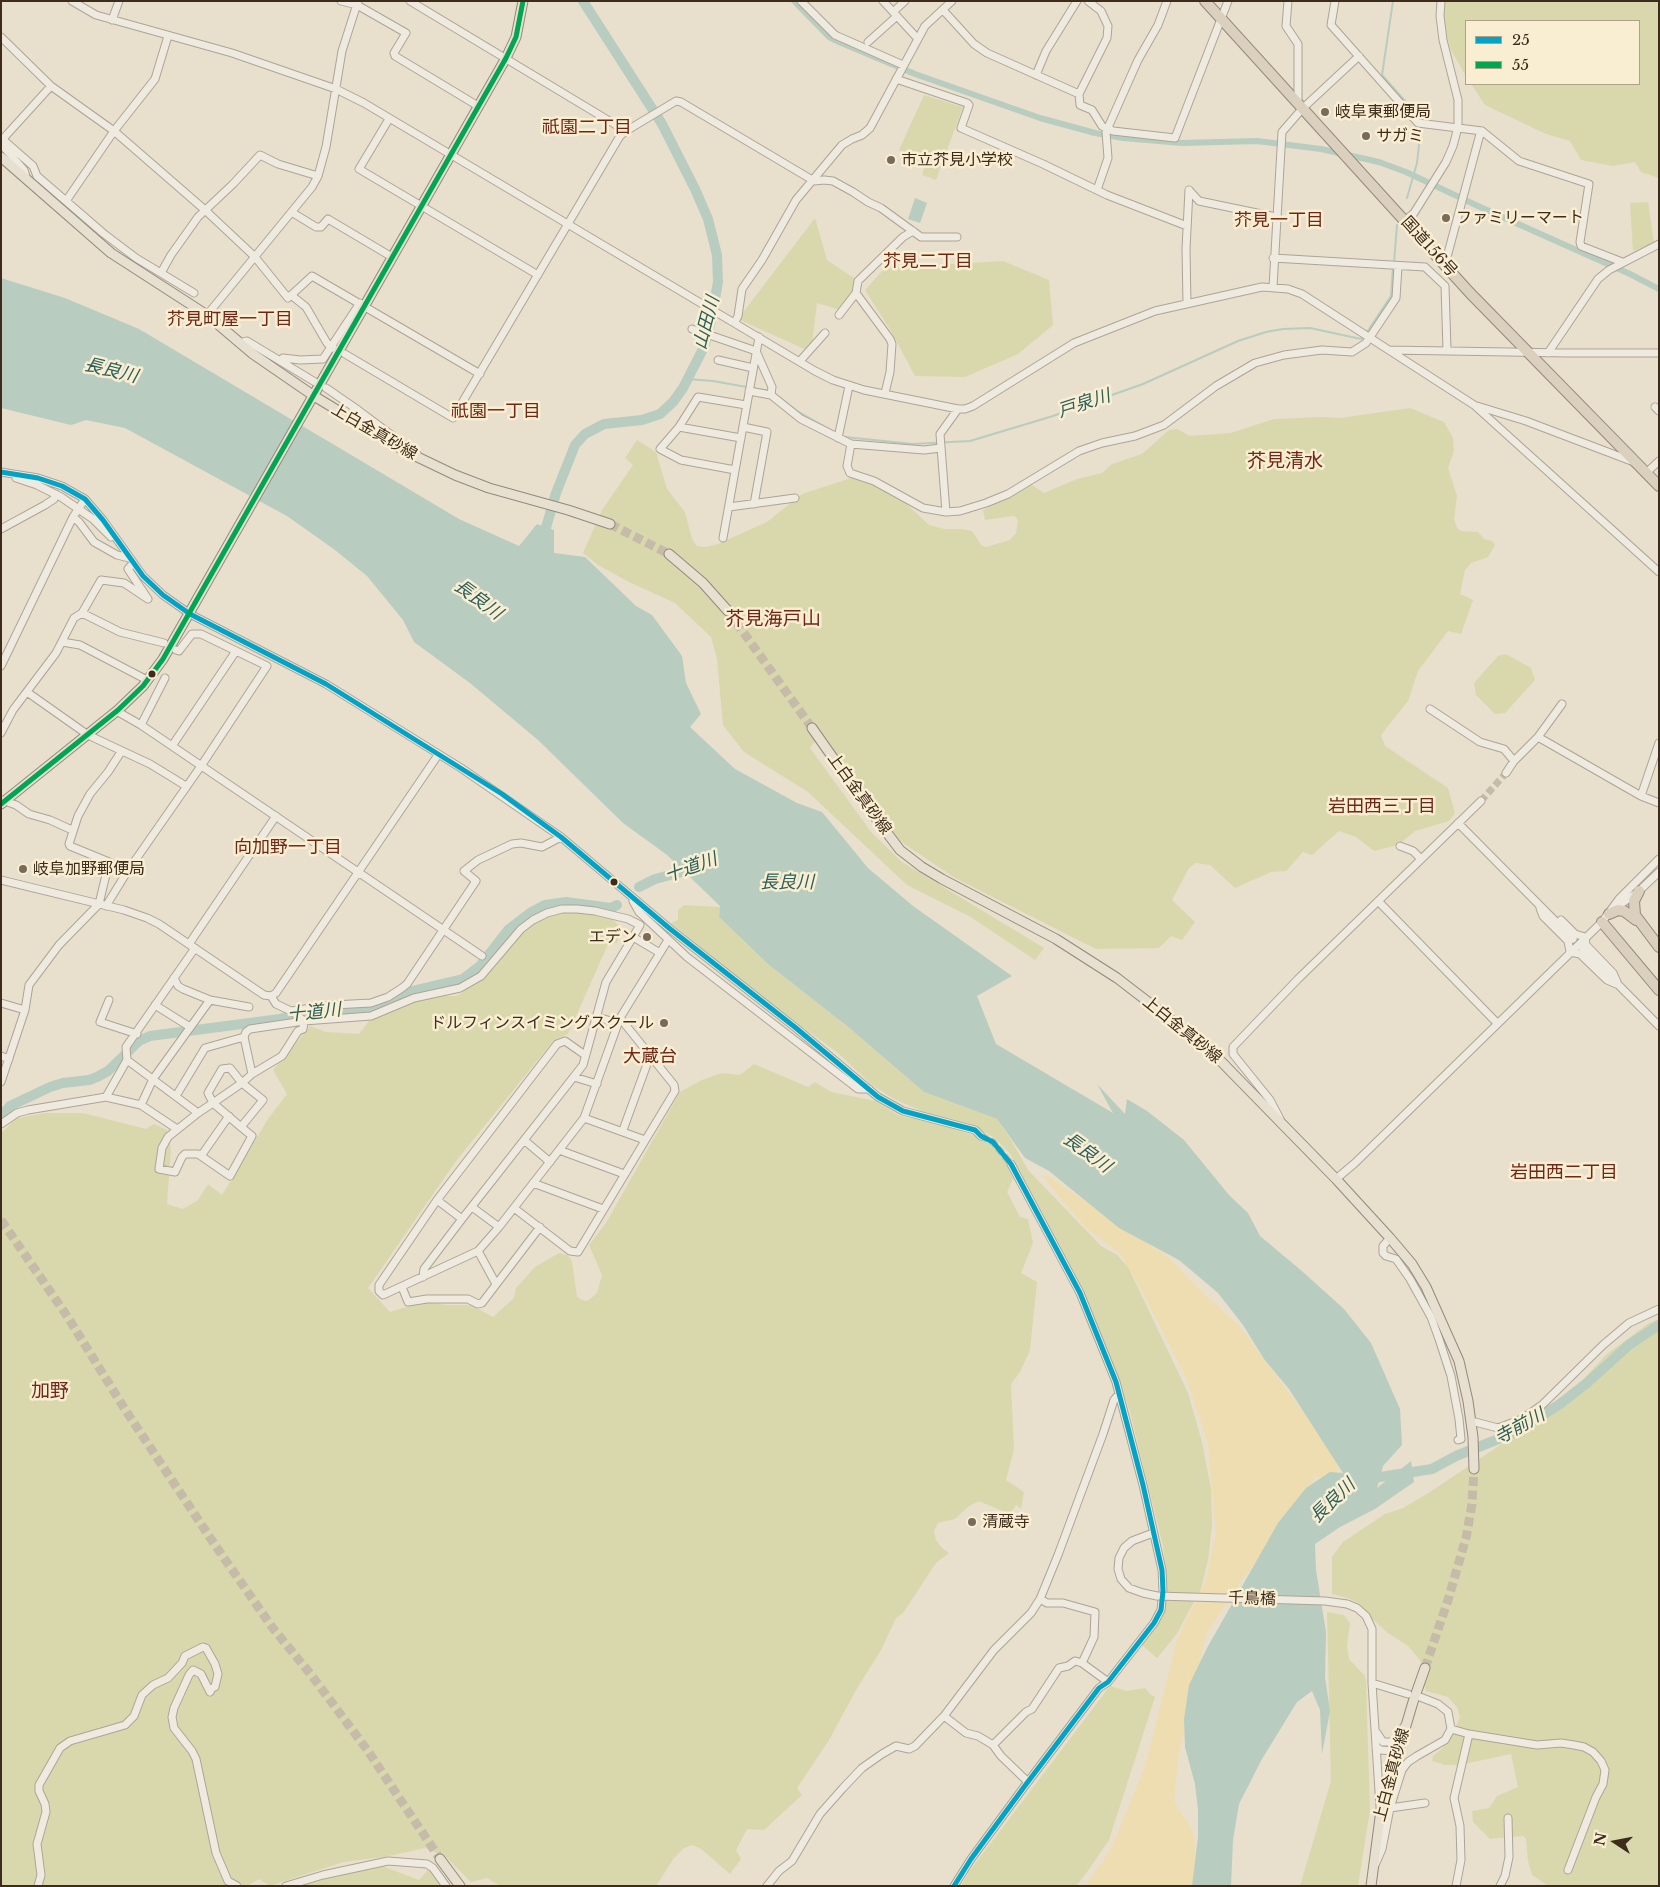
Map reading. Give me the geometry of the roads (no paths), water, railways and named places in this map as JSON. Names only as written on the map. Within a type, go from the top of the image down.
[{"type":"highway","name":"国道156号","points":[[1205,1],[1300,107],[1406,220],[1470,293],[1659,486]]},
{"type":"highway","points":[[1639,891],[1634,901],[1634,910],[1641,925]]},
{"type":"highway","points":[[1609,914],[1618,910],[1624,911],[1641,925],[1658,945]]},
{"type":"highway","points":[[1602,922],[1658,989]]},
{"type":"main road","points":[[3,801],[118,710],[148,680],[163,658],[308,407],[362,305],[392,257],[506,58],[516,37],[523,1]]},
{"type":"main road","name":"上白金真砂線","points":[[1,157],[111,253],[207,315],[238,343],[314,396],[397,446],[432,464],[489,488],[533,499],[610,524]]},
{"type":"main road","points":[[669,554],[703,583],[728,611]]},
{"type":"main road","name":"上白金真砂線","points":[[812,728],[900,850],[942,879],[1056,939],[1117,978],[1208,1048],[1336,1179],[1390,1238],[1412,1264],[1426,1287],[1459,1360],[1468,1401],[1473,1437],[1474,1466]]},
{"type":"main road","name":"上白金真砂線","points":[[1371,1886],[1380,1810],[1425,1668]]},
{"type":"main road","points":[[440,1859],[460,1886]]},
{"type":"street","points":[[72,1],[96,15],[232,53],[336,89],[364,103],[800,362],[833,380],[864,390],[965,409],[974,406],[1074,343],[1155,311],[1262,287],[1288,289],[1302,294],[1474,406],[1659,572]]},
{"type":"street","points":[[112,20],[120,1]]},
{"type":"street","points":[[341,1],[357,3],[406,33],[394,53],[395,56],[478,106]]},
{"type":"street","points":[[410,1],[626,131]]},
{"type":"street","points":[[801,1],[835,35],[903,65]]},
{"type":"street","points":[[883,1],[918,39]]},
{"type":"street","points":[[868,42],[905,1]]},
{"type":"street","points":[[734,322],[738,316],[739,296],[742,288],[762,260],[796,200],[814,181],[842,145],[852,138],[862,135],[870,128],[926,26],[952,1]]},
{"type":"street","points":[[1036,75],[1046,52],[1077,1]]},
{"type":"street","points":[[1088,1],[1101,12],[1108,26],[1107,38],[1079,94],[1080,105],[1092,110],[1107,133]]},
{"type":"street","points":[[1097,190],[1108,158],[1107,133],[1138,60],[1158,25],[1167,1]]},
{"type":"street","points":[[1107,133],[1112,131],[1175,138],[1228,1]]},
{"type":"street","points":[[1288,1],[1286,26],[1298,44],[1300,107]]},
{"type":"street","points":[[1335,1],[1331,25],[1418,123],[1482,131],[1519,161],[1589,184],[1580,242],[1581,246],[1622,262]]},
{"type":"street","points":[[1406,220],[1414,212],[1446,162],[1458,127],[1458,100],[1443,40],[1440,16],[1441,1]]},
{"type":"street","points":[[207,315],[293,213],[318,176],[326,147],[346,34],[357,3]]},
{"type":"street","points":[[943,10],[974,44],[1079,94]]},
{"type":"street","points":[[66,201],[114,131],[155,79],[168,36]]},
{"type":"street","points":[[1,37],[51,86],[114,131],[205,210],[255,258],[288,298],[291,296],[306,307],[332,347]]},
{"type":"street","points":[[1272,287],[1282,132],[1300,107],[1359,56]]},
{"type":"street","points":[[896,79],[967,103],[969,105],[961,128],[1097,190],[1187,226]]},
{"type":"street","points":[[2,140],[51,86]]},
{"type":"street","points":[[345,354],[453,418],[620,136],[676,100],[814,181],[824,180],[840,184],[881,208],[921,237],[956,237]]},
{"type":"street","points":[[389,119],[359,169],[538,275]]},
{"type":"street","points":[[1444,263],[1482,131]]},
{"type":"street","points":[[2,140],[24,170],[27,180]]},
{"type":"street","points":[[2,140],[33,166],[37,176],[122,248],[194,293]]},
{"type":"street","points":[[161,273],[182,239],[205,210],[260,155],[278,164],[318,176]]},
{"type":"street","points":[[1187,304],[1189,190],[1199,201],[1276,217]]},
{"type":"street","points":[[293,213],[316,227],[321,227],[328,219],[392,257]]},
{"type":"street","points":[[839,315],[856,293],[858,281],[903,237],[913,231]]},
{"type":"street","points":[[1548,353],[1598,279],[1622,262],[1659,244]]},
{"type":"street","points":[[1273,258],[1425,267],[1445,286],[1447,350]]},
{"type":"street","points":[[852,444],[847,466],[850,473],[874,481],[923,508],[946,512],[960,511],[994,500],[1008,494],[1079,451],[1102,443],[1136,436],[1164,426],[1216,386],[1255,363],[1284,355],[1322,350],[1352,352],[1366,343],[1366,336],[1396,298],[1394,265]]},
{"type":"street","points":[[291,296],[312,276],[480,374]]},
{"type":"street","points":[[856,293],[892,344],[890,372],[885,393]]},
{"type":"street","points":[[280,361],[284,358],[300,360],[323,359],[362,305]]},
{"type":"street","points":[[694,330],[756,350]]},
{"type":"street","points":[[800,362],[825,333]]},
{"type":"street","points":[[723,538],[759,337]]},
{"type":"street","points":[[238,343],[247,341],[315,382]]},
{"type":"street","points":[[756,350],[771,392],[801,419],[838,438],[852,444],[924,450],[941,444]]},
{"type":"street","points":[[1387,350],[1659,353]]},
{"type":"street","points":[[718,360],[753,368]]},
{"type":"street","points":[[838,438],[849,386]]},
{"type":"street","points":[[326,388],[432,464]]},
{"type":"street","points":[[749,388],[771,392]]},
{"type":"street","points":[[735,470],[680,460],[660,449],[679,427],[698,397],[746,405]]},
{"type":"street","points":[[1474,406],[1526,421],[1636,463]]},
{"type":"street","points":[[946,512],[940,434],[958,409]]},
{"type":"street","points":[[679,427],[741,438]]},
{"type":"street","points":[[743,427],[767,432],[754,504]]},
{"type":"street","points":[[1646,473],[1659,460]]},
{"type":"street","points":[[1,473],[37,485],[56,494],[93,519],[151,585],[190,614],[326,684],[502,794],[561,837],[676,934],[796,1028],[878,1097],[903,1110],[975,1130],[981,1136]]},
{"type":"street","points":[[1,473],[38,478],[62,486],[85,500],[103,520],[130,559],[128,569],[148,598],[124,583],[102,580],[82,613],[74,618],[56,653],[13,710],[1,734]]},
{"type":"street","points":[[1,529],[45,506],[54,499],[56,494]]},
{"type":"street","points":[[729,507],[795,498]]},
{"type":"street","points":[[1,666],[78,508],[85,500]]},
{"type":"street","points":[[73,518],[79,522],[94,542],[117,556],[130,559]]},
{"type":"street","points":[[82,613],[120,632],[164,643]]},
{"type":"street","points":[[1,1082],[5,1057],[25,1010],[27,991],[33,979],[59,945],[102,905],[127,872],[201,766],[267,666],[201,634],[192,634],[182,648],[178,651],[176,650]]},
{"type":"street","points":[[62,642],[80,645],[148,680]]},
{"type":"street","points":[[172,746],[236,651]]},
{"type":"street","points":[[141,725],[165,678]]},
{"type":"street","points":[[27,692],[88,735],[150,764],[186,786]]},
{"type":"street","points":[[1506,773],[1514,761],[1538,737],[1562,704]]},
{"type":"street","points":[[1430,709],[1480,742],[1504,749],[1514,761]]},
{"type":"street","points":[[118,710],[482,956]]},
{"type":"street","points":[[1538,737],[1641,796],[1659,803]]},
{"type":"street","points":[[1641,796],[1659,743]]},
{"type":"street","points":[[121,752],[90,794],[72,830],[69,844],[127,872]]},
{"type":"street","points":[[1,880],[147,918],[264,995],[271,996],[276,993],[438,755]]},
{"type":"street","points":[[3,801],[16,805],[29,814],[50,820],[72,830]]},
{"type":"street","points":[[1282,1124],[1270,1100],[1233,1054],[1233,1047],[1378,901],[1481,801]]},
{"type":"street","points":[[106,1096],[127,1058],[126,1047],[137,1034],[174,978],[192,946],[276,816]]},
{"type":"street","points":[[1458,823],[1573,939]]},
{"type":"street","points":[[292,1012],[333,1004],[371,1003],[388,997],[406,984],[476,881],[464,870],[478,860],[512,844],[521,843],[542,847],[561,837]]},
{"type":"street","points":[[1400,846],[1413,851],[1421,859]]},
{"type":"street","points":[[1336,1179],[1355,1163],[1602,922],[1619,899],[1659,859]]},
{"type":"street","points":[[102,905],[109,862]]},
{"type":"street","points":[[1609,914],[1639,891],[1659,872]]},
{"type":"street","points":[[628,894],[639,912],[687,957],[858,1089],[869,1089]]},
{"type":"street","points":[[1378,901],[1497,1023]]},
{"type":"street","points":[[1539,905],[1549,909],[1575,934],[1585,937]]},
{"type":"street","points":[[1539,905],[1543,916],[1568,941],[1570,952]]},
{"type":"street","points":[[252,1074],[244,1037],[250,1029],[302,1019],[372,1016],[414,998],[449,991],[469,984],[481,976],[521,929],[547,913],[562,909],[595,911],[628,919],[640,925],[606,982],[582,1066],[462,1218],[424,1269],[423,1277]]},
{"type":"street","points":[[633,937],[660,953]]},
{"type":"street","points":[[1585,937],[1586,945],[1613,972],[1618,984]]},
{"type":"street","points":[[585,1055],[565,1041],[557,1044],[437,1200],[379,1289],[383,1295],[478,1252],[499,1227],[584,1118],[619,1021],[668,940]]},
{"type":"street","points":[[1583,949],[1659,1026]]},
{"type":"street","points":[[1570,952],[1580,954],[1607,980],[1618,984]]},
{"type":"street","points":[[174,978],[178,986],[210,1000],[249,1007]]},
{"type":"street","points":[[241,1127],[263,1100],[242,1083],[230,1068],[222,1069],[208,1093],[213,1103],[229,1116],[241,1127],[252,1136],[230,1176],[198,1154],[185,1154],[175,1172],[159,1169],[164,1141],[198,1113],[213,1103],[242,1083],[252,1074],[282,1056],[298,1031],[303,1029],[302,1019],[276,1004],[271,996]]},
{"type":"street","points":[[109,1000],[100,1022],[137,1034]]},
{"type":"street","points":[[141,1105],[153,1078],[210,1000]]},
{"type":"street","points":[[1,1003],[25,1010]]},
{"type":"street","points":[[156,1005],[190,1027]]},
{"type":"street","points":[[514,1208],[570,1251],[578,1252],[675,1091],[674,1085],[619,1021],[597,1017]]},
{"type":"street","points":[[176,1096],[205,1048],[244,1037]]},
{"type":"street","points":[[623,1130],[650,1056]]},
{"type":"street","points":[[127,1058],[198,1113]]},
{"type":"street","points":[[574,1077],[597,1084]]},
{"type":"street","points":[[1,1124],[17,1112],[106,1096],[141,1105],[177,1129]]},
{"type":"street","points":[[201,1156],[229,1116]]},
{"type":"street","points":[[584,1118],[623,1130],[645,1140]]},
{"type":"street","points":[[524,1140],[550,1162]]},
{"type":"street","points":[[559,1150],[624,1174]]},
{"type":"street","points":[[954,1886],[971,1859],[1028,1782],[1100,1688],[1108,1682],[1154,1623],[1161,1610],[1163,1591],[1162,1570],[1131,1436],[1100,1339],[1080,1293],[1011,1164]]},
{"type":"street","points":[[533,1183],[604,1209]]},
{"type":"street","points":[[437,1200],[462,1218]]},
{"type":"street","points":[[472,1207],[499,1227]]},
{"type":"street","points":[[402,1287],[408,1302],[468,1299],[478,1304],[482,1303],[540,1227]]},
{"type":"street","points":[[1390,1238],[1383,1246],[1383,1253],[1396,1259],[1410,1279],[1442,1338],[1463,1420],[1461,1439],[1458,1440]]},
{"type":"street","points":[[478,1252],[496,1284]]},
{"type":"street","points":[[1475,1422],[1498,1428],[1522,1419],[1542,1405],[1628,1323],[1659,1308]]},
{"type":"street","points":[[767,1886],[779,1871],[792,1861],[820,1814],[832,1799],[862,1768],[882,1754],[896,1746],[909,1749],[915,1746],[944,1716],[994,1650],[1031,1613],[1040,1599],[1058,1555],[1090,1472],[1114,1400],[1119,1394]]},
{"type":"street","name":"千鳥橋","points":[[1153,1533],[1132,1541],[1124,1548],[1119,1558],[1118,1568],[1121,1579],[1130,1588],[1158,1596],[1325,1601],[1346,1604],[1357,1608],[1366,1616],[1372,1629],[1372,1683]]},
{"type":"street","points":[[1040,1599],[1047,1603],[1063,1603],[1095,1612],[1094,1637],[1082,1663]]},
{"type":"street","points":[[38,1886],[41,1875],[37,1844],[46,1812],[45,1804],[39,1791],[39,1785],[60,1748],[70,1741],[125,1725],[134,1716],[142,1695],[153,1685],[168,1678],[185,1656],[203,1647],[206,1648],[215,1664],[218,1674],[215,1687],[210,1692],[201,1674],[193,1670],[174,1708],[172,1717],[174,1728],[196,1759],[216,1853],[228,1881],[237,1886]]},
{"type":"street","points":[[993,1745],[1026,1712],[1032,1709],[1058,1668],[1068,1666],[1075,1661],[1082,1663],[1108,1682]]},
{"type":"street","points":[[1380,1810],[1372,1683],[1408,1694]]},
{"type":"street","points":[[1372,1870],[1382,1849],[1390,1808],[1399,1778],[1408,1762],[1445,1740],[1451,1729],[1448,1712],[1438,1704],[1420,1697]]},
{"type":"street","points":[[944,1716],[966,1733],[978,1736],[993,1745],[1000,1756],[1028,1782]]},
{"type":"street","points":[[1375,1728],[1383,1742],[1391,1742],[1394,1741],[1406,1724]]},
{"type":"street","points":[[1451,1729],[1469,1734],[1537,1745],[1561,1743],[1574,1745],[1593,1752],[1601,1760],[1605,1770],[1603,1784],[1596,1797],[1568,1870]]},
{"type":"street","points":[[1456,1886],[1461,1860],[1460,1826],[1454,1798],[1469,1734]]},
{"type":"street","points":[[1376,1747],[1381,1750],[1392,1751],[1399,1747]]},
{"type":"street","points":[[1390,1808],[1426,1803]]},
{"type":"street","points":[[1500,1886],[1505,1876],[1509,1857],[1508,1818]]},
{"type":"street","points":[[286,1886],[323,1875],[388,1861],[427,1864],[433,1868],[446,1886]]},
{"type":"water","points":[[915,198],[927,203],[920,223],[908,219]]},
{"type":"water","name":"長良川","points":[[1,278],[65,298],[139,329],[459,519],[519,546],[537,524],[554,530],[554,553],[585,557],[636,606],[652,615],[682,656],[686,683],[701,714],[690,727],[735,769],[797,803],[822,812],[868,868],[913,906],[1012,976],[977,996],[996,1044],[1113,1113],[1097,1084],[1125,1114],[1127,1099],[1147,1111],[1184,1140],[1229,1195],[1248,1213],[1260,1236],[1344,1309],[1371,1343],[1400,1409],[1402,1445],[1383,1466],[1377,1488],[1411,1461],[1414,1482],[1375,1509],[1340,1527],[1315,1544],[1316,1570],[1326,1632],[1325,1677],[1330,1711],[1322,1754],[1320,1710],[1312,1691],[1297,1702],[1262,1759],[1239,1804],[1233,1840],[1231,1886],[1192,1886],[1198,1837],[1198,1809],[1195,1784],[1185,1747],[1184,1719],[1189,1685],[1207,1648],[1278,1523],[1306,1488],[1330,1472],[1343,1473],[1289,1389],[1264,1359],[1243,1325],[1218,1293],[1179,1260],[1119,1228],[1049,1171],[1025,1158],[997,1119],[924,1092],[847,1026],[769,965],[719,917],[720,906],[667,855],[623,823],[538,740],[470,683],[414,642],[403,620],[367,576],[335,550],[287,516],[125,428],[86,420],[71,425],[1,408]]},
{"type":"waterway","name":"山田川","points":[[543,538],[556,493],[575,445],[585,434],[604,424],[642,420],[660,414],[673,402],[683,388],[704,347],[718,282],[717,255],[708,219],[695,189],[662,124],[583,1]]},
{"type":"waterway","points":[[794,1],[829,37],[839,42],[915,74],[1040,118],[1095,133],[1123,138],[1182,143],[1257,141],[1321,149],[1379,162],[1406,172],[1659,289]]},
{"type":"waterway","name":"戸泉川","points":[[1393,1],[1382,75],[1420,118],[1420,121]]},
{"type":"waterway","name":"戸泉川","points":[[1407,198],[1417,163],[1421,126]]},
{"type":"waterway","name":"戸泉川","points":[[1394,262],[1397,225]]},
{"type":"waterway","name":"戸泉川","points":[[1367,332],[1391,296],[1393,267]]},
{"type":"waterway","name":"戸泉川","points":[[845,437],[913,444],[970,441],[1053,416],[1143,384],[1238,341],[1266,332],[1310,328],[1361,339],[1364,336]]},
{"type":"waterway","name":"戸泉川","points":[[688,379],[713,381],[769,391]]},
{"type":"waterway","name":"戸泉川","points":[[775,394],[797,411],[836,433]]},
{"type":"waterway","name":"十道川","points":[[639,887],[655,879],[696,866]]},
{"type":"waterway","name":"十道川","points":[[1,1117],[10,1106],[50,1087],[97,1077],[108,1071],[139,1041],[150,1036],[280,1019],[313,1012],[373,1008],[412,991],[463,979],[480,966],[508,930],[530,913],[545,905],[566,902],[611,908],[617,905]]},
{"type":"waterway","name":"寺前川","points":[[1367,1479],[1432,1469],[1456,1456],[1516,1432],[1560,1404],[1587,1383],[1629,1345],[1659,1325]]},
{"type":"tunnel","points":[[610,524],[669,554]]},
{"type":"tunnel","points":[[728,611],[812,728]]},
{"type":"tunnel","points":[[1481,801],[1506,773]]},
{"type":"tunnel","points":[[981,1136],[993,1142],[1011,1164]]},
{"type":"tunnel","points":[[1,1220],[67,1316],[126,1411],[215,1545],[272,1627],[312,1676],[368,1751],[440,1859]]},
{"type":"tunnel","points":[[1425,1668],[1466,1538],[1472,1504],[1474,1469]]},
{"type":"place","name":"岐阜東郵便局","points":[[1325,112]]},
{"type":"place","name":"サガミ","points":[[1366,136]]},
{"type":"place","name":"市立芥見小学校","points":[[891,160]]},
{"type":"place","name":"ファミリーマート","points":[[1446,218]]},
{"type":"place","name":"岐阜加野郵便局","points":[[23,869]]},
{"type":"place","name":"エデン","points":[[647,937]]},
{"type":"place","name":"ドルフィンスイミングスクール","points":[[664,1023]]},
{"type":"place","name":"清蔵寺","points":[[972,1522]]},
{"type":"district","name":"祇園二丁目","points":[[587,128]]},
{"type":"district","name":"芥見一丁目","points":[[1279,221]]},
{"type":"district","name":"芥見二丁目","points":[[928,262]]},
{"type":"district","name":"芥見町屋一丁目","points":[[230,320]]},
{"type":"district","name":"祇園一丁目","points":[[496,412]]},
{"type":"district","name":"芥見清水","points":[[1285,462]]},
{"type":"district","name":"芥見海戸山","points":[[773,620]]},
{"type":"district","name":"岩田西三丁目","points":[[1382,807]]},
{"type":"district","name":"向加野一丁目","points":[[288,848]]},
{"type":"district","name":"大蔵台","points":[[650,1057]]},
{"type":"district","name":"岩田西二丁目","points":[[1564,1173]]},
{"type":"district","name":"加野","points":[[50,1392]]}]
